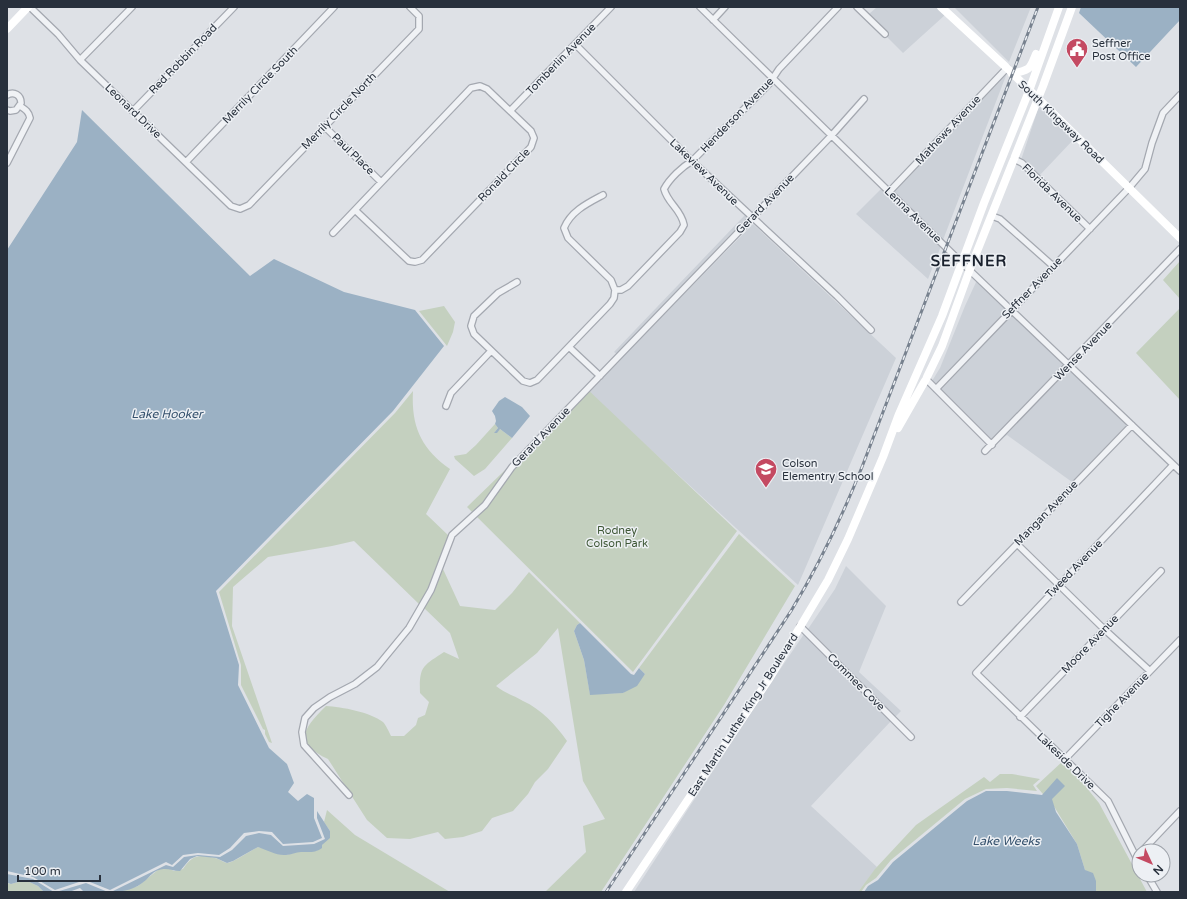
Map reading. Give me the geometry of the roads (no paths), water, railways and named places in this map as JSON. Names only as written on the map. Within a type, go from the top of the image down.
[{"type":"main road","points":[[7,29],[29,7]]},
{"type":"main road","name":"South Kingsway Road","points":[[941,7],[1009,71],[1180,238]]},
{"type":"main road","points":[[1009,71],[1024,72],[1032,64],[1054,7]]},
{"type":"main road","points":[[883,457],[898,414],[942,316],[1005,148],[1029,91],[1059,7]]},
{"type":"main road","points":[[883,457],[902,419],[926,379],[942,346],[970,269],[992,216],[1072,7]]},
{"type":"main road","name":"East Martin Luther King Jr Boulevard","points":[[626,892],[769,679],[828,580],[851,532],[883,457]]},
{"type":"street","name":"Leonard Drive","points":[[29,7],[58,34],[80,60],[231,206],[240,209]]},
{"type":"street","points":[[80,60],[132,7]]},
{"type":"street","name":"Red Robbin Road","points":[[133,111],[234,7]]},
{"type":"street","name":"Merrily Circle South","points":[[186,162],[334,7]]},
{"type":"street","name":"Merrily Circle North","points":[[240,209],[249,205],[419,29],[419,16],[410,7]]},
{"type":"street","name":"Tomberlin Avenue","points":[[510,110],[611,7]]},
{"type":"street","name":"Lenna Avenue","points":[[700,7],[962,263],[1180,471]]},
{"type":"street","points":[[713,20],[725,7]]},
{"type":"street","name":"Henderson Avenue","points":[[615,290],[621,290],[628,286],[680,232],[684,225],[683,216],[666,195],[664,189],[667,183],[692,161],[773,78],[779,69],[838,7]]},
{"type":"street","points":[[858,7],[886,34]]},
{"type":"street","name":"Lakeview Avenue","points":[[575,44],[692,161],[751,218],[837,296],[871,330]]},
{"type":"street","name":"Mathews Avenue","points":[[890,192],[1009,71]]},
{"type":"street","name":"Ronald Circle","points":[[333,233],[471,88],[480,86],[487,89],[531,131],[534,138],[531,147],[422,260],[416,262],[409,261],[355,210]]},
{"type":"street","points":[[7,95],[12,93],[18,95],[21,100],[20,106],[13,111],[7,110]]},
{"type":"street","name":"Seffner Avenue","points":[[936,389],[1129,188],[1145,168],[1163,113],[1180,95]]},
{"type":"street","name":"Gerard Avenue","points":[[348,795],[304,745],[302,732],[305,718],[314,708],[330,697],[354,684],[377,667],[409,628],[431,590],[452,535],[485,505],[512,467],[832,135],[864,98]]},
{"type":"street","points":[[7,163],[30,118],[30,114],[20,106]]},
{"type":"street","name":"Paul Place","points":[[325,127],[381,182]]},
{"type":"street","name":"Florida Avenue","points":[[1014,159],[1022,163],[1090,229]]},
{"type":"street","points":[[517,282],[498,293],[474,316],[471,326],[474,334],[523,381],[530,383],[537,380],[614,298],[615,290],[611,280],[568,238],[564,228],[568,220],[581,207],[603,195]]},
{"type":"street","points":[[992,216],[1000,219],[1053,266]]},
{"type":"street","name":"Wense Avenue","points":[[985,452],[1180,250]]},
{"type":"street","points":[[569,347],[600,376]]},
{"type":"street","points":[[446,406],[451,393],[492,351]]},
{"type":"street","points":[[926,379],[992,445]]},
{"type":"street","name":"Mangan Avenue","points":[[961,602],[1132,425]]},
{"type":"street","name":"Tweed Avenue","points":[[976,673],[1174,465]]},
{"type":"street","points":[[1017,544],[1058,586],[1150,671]]},
{"type":"street","name":"Moore Avenue","points":[[1020,717],[1161,571]]},
{"type":"street","name":"Commee Cove","points":[[800,626],[912,737]]},
{"type":"street","name":"Tighe Avenue","points":[[1064,760],[1180,640]]},
{"type":"street","name":"Lakeside Drive","points":[[976,673],[1108,802],[1131,845]]},
{"type":"street","points":[[1150,843],[1180,811]]},
{"type":"street","points":[[1152,883],[1157,892]]},
{"type":"water","points":[[1081,7],[1180,7],[1180,20],[1136,67],[1079,13]]},
{"type":"water","name":"Lake Hooker","points":[[82,110],[250,276],[274,259],[344,292],[415,310],[444,346],[393,411],[216,591],[239,665],[238,685],[269,748],[287,764],[294,783],[288,792],[298,801],[307,794],[314,798],[314,818],[322,838],[313,842],[283,844],[272,832],[259,831],[244,833],[230,848],[219,855],[198,853],[183,855],[172,865],[166,862],[110,890],[85,880],[55,890],[33,877],[7,871],[7,250],[77,142]]},
{"type":"water","points":[[505,397],[522,407],[530,416],[512,438],[500,429],[497,433],[494,433],[498,428],[495,424],[495,416],[492,411],[499,401]]},
{"type":"water","points":[[580,623],[631,674],[634,675],[639,668],[645,674],[637,686],[623,693],[590,695],[584,660],[574,631]]},
{"type":"water","name":"Lake Weeks","points":[[1057,778],[1065,786],[1052,799],[1056,812],[1077,844],[1085,870],[1093,873],[1096,881],[1096,892],[864,892],[868,886],[878,880],[893,862],[967,801],[986,791],[1007,791],[1042,795]]},
{"type":"water","points":[[317,811],[330,831],[330,838],[322,845],[322,848],[317,851],[283,855],[258,847],[227,863],[216,858],[197,856],[190,859],[180,871],[162,869],[152,874],[134,888],[125,891],[111,892],[166,865],[173,867],[184,857],[198,855],[220,857],[232,850],[246,836],[259,833],[271,835],[283,846],[314,844],[325,839],[317,818]]},
{"type":"water","points":[[7,874],[33,879],[54,892],[44,892],[38,886],[25,880],[11,884],[8,883]]},
{"type":"water","points":[[86,883],[108,892],[84,892],[80,888],[69,892],[56,892]]},
{"type":"railway","points":[[606,892],[791,611],[830,540],[862,467],[1038,7]]},
{"type":"place","name":"Seffner Post Office","points":[[1077,68]]},
{"type":"place","name":"Colson Elementry School","points":[[766,488]]},
{"type":"district","name":"SEFFNER","points":[[969,261]]},
{"type":"park label","name":"Rodney Colson Park","points":[[617,536]]}]
